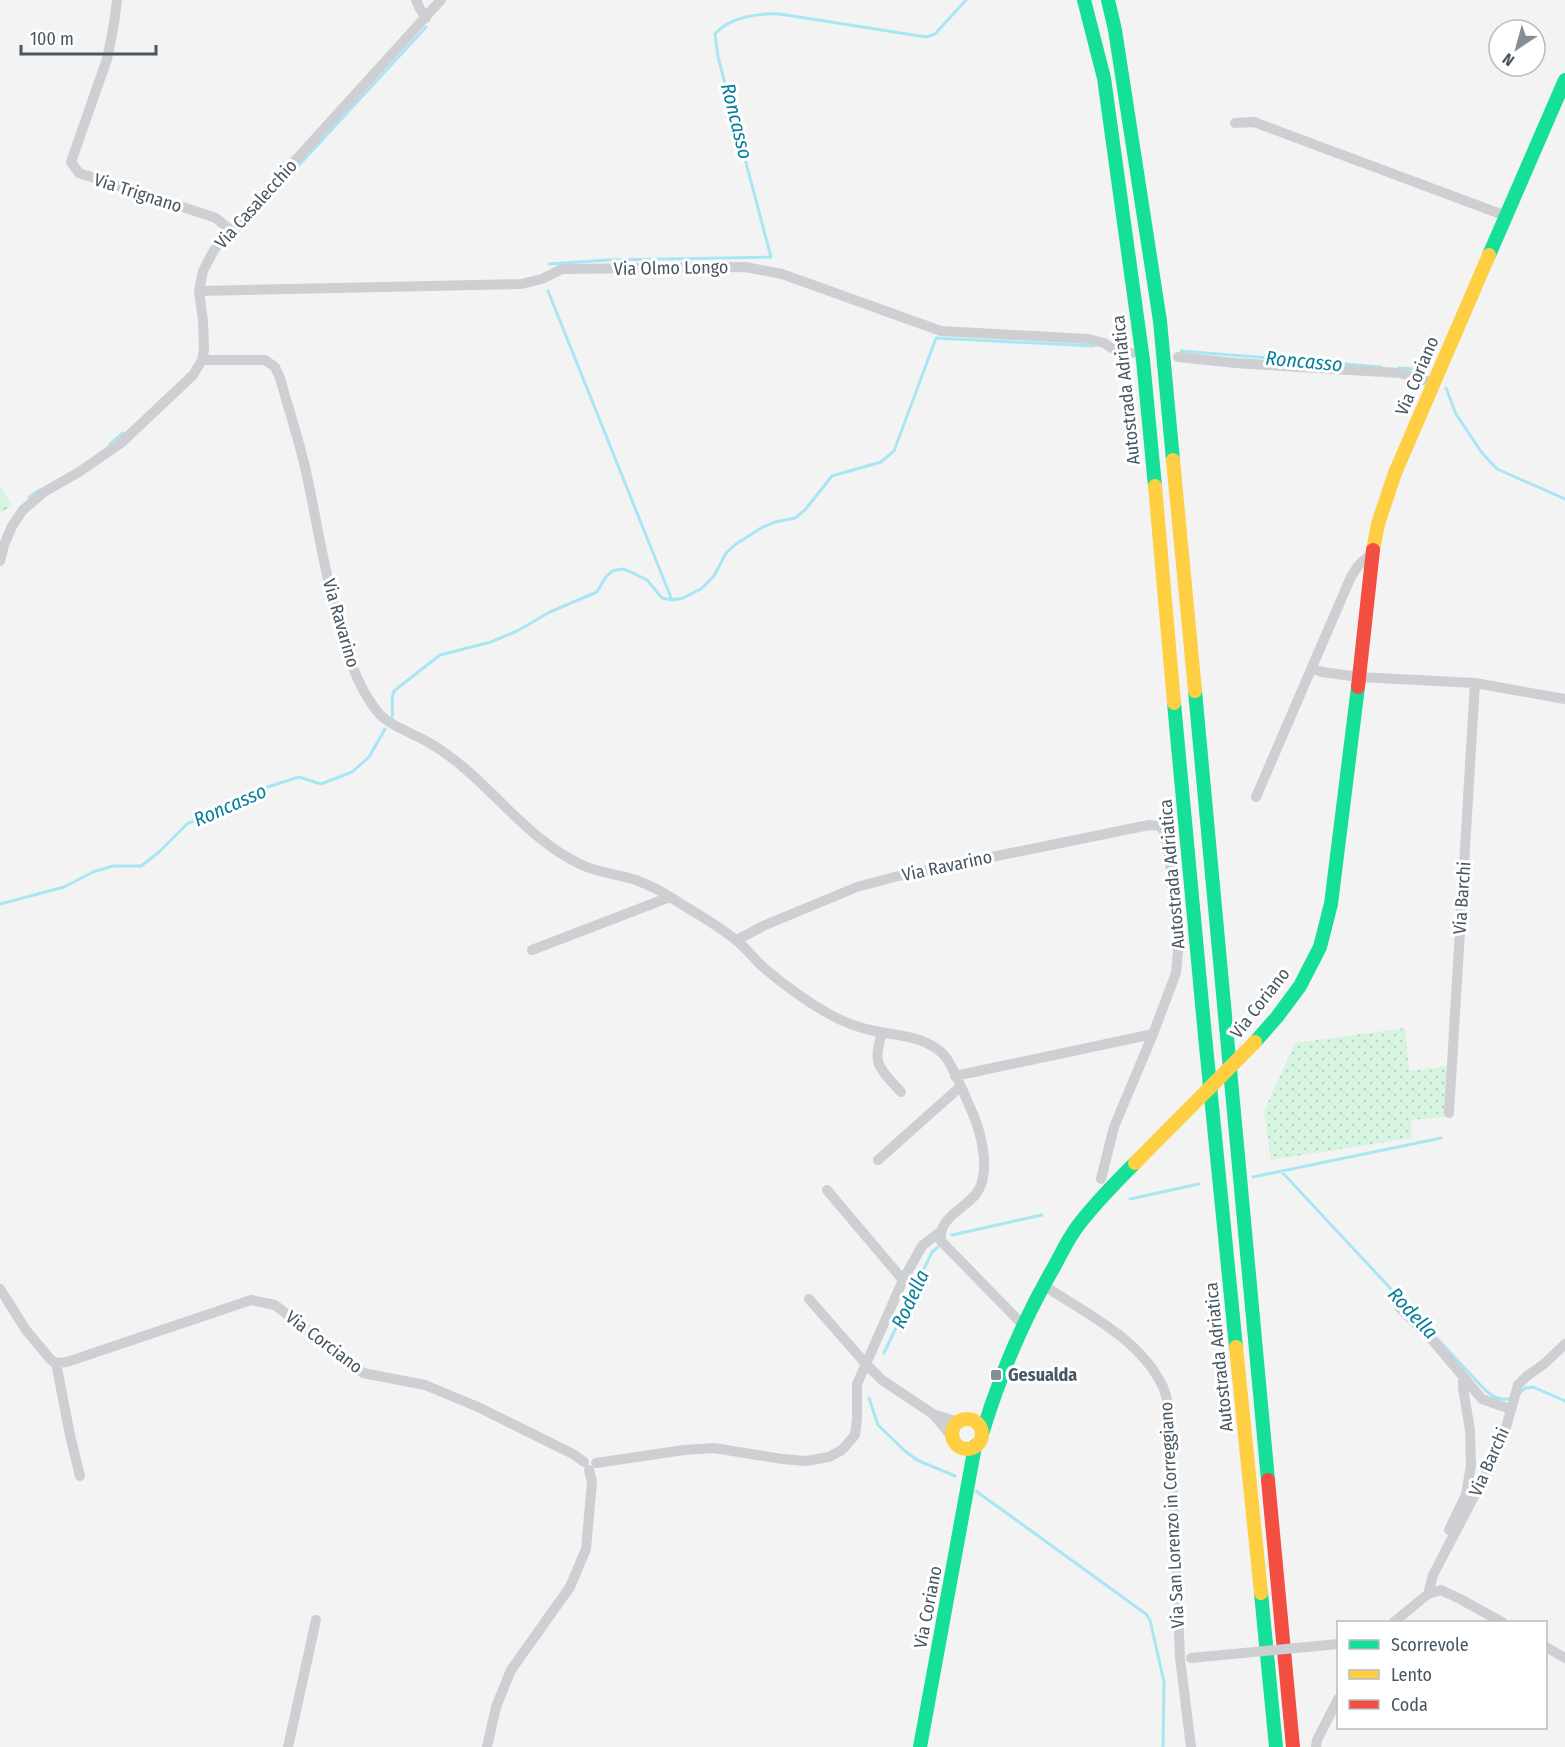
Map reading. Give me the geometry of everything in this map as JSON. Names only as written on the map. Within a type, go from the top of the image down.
[{"type":"main road","name":"Autostrada Adriatica","points":[[1084,0],[1104,78],[1143,360],[1206,1048],[1276,1747]]},
{"type":"main road","name":"Autostrada Adriatica","points":[[1108,0],[1115,30],[1160,321],[1293,1747]]},
{"type":"main road","name":"Via Coriano","points":[[920,1747],[979,1440],[993,1395],[1023,1325],[1078,1225],[1109,1188],[1255,1042],[1277,1017],[1300,986],[1320,947],[1331,904],[1372,555],[1378,524],[1395,473],[1565,80]]},
{"type":"main road","name":"Via Coriano","points":[[962,1421],[993,1395]]},
{"type":"main road","points":[[955,1442],[967,1449],[979,1440],[979,1425],[976,1422],[962,1421],[953,1429],[955,1442],[971,1473]]},
{"type":"street","name":"Via Trignano","points":[[117,0],[107,59],[71,162],[79,173],[216,218],[231,231]]},
{"type":"street","points":[[417,0],[426,18]]},
{"type":"street","name":"Via Casalecchio","points":[[202,360],[203,321],[199,291],[202,271],[214,250],[441,0]]},
{"type":"street","points":[[1235,123],[1254,122],[1506,216]]},
{"type":"street","name":"Via Olmo Longo","points":[[199,291],[521,284],[542,279],[562,269],[746,267],[782,274],[941,332],[1088,339],[1104,343],[1117,352],[1132,353]]},
{"type":"street","points":[[1178,357],[1235,363],[1400,373],[1434,383]]},
{"type":"street","points":[[0,561],[12,526],[23,510],[44,492],[79,472],[121,443],[193,375],[202,360]]},
{"type":"street","name":"Via Ravarino","points":[[202,360],[265,360],[275,367],[304,467],[328,583],[346,654],[377,712],[396,726],[429,743],[453,759],[550,848],[585,866],[638,881],[670,897],[737,940],[785,984],[827,1013],[845,1022],[904,1036],[935,1047],[947,1058],[970,1106],[977,1127],[985,1169],[981,1183],[975,1194],[948,1219],[940,1232],[922,1246],[903,1280],[857,1384],[855,1435],[842,1450],[829,1457],[806,1461],[714,1448],[684,1450],[590,1465]]},
{"type":"street","points":[[1256,797],[1350,579],[1364,559],[1372,555]]},
{"type":"street","points":[[1312,668],[1322,672],[1359,677],[1475,683],[1565,699]]},
{"type":"street","name":"Via Barchi","points":[[1449,1113],[1475,683]]},
{"type":"street","name":"Via Ravarino","points":[[737,940],[764,926],[869,883],[1149,825],[1160,826],[1165,832],[1170,860],[1178,951],[1176,973],[1153,1034]]},
{"type":"street","points":[[532,950],[670,897]]},
{"type":"street","points":[[882,1032],[878,1061],[887,1077],[901,1092]]},
{"type":"street","points":[[955,1076],[1153,1034]]},
{"type":"street","points":[[1101,1179],[1114,1127],[1153,1034]]},
{"type":"street","points":[[878,1160],[960,1087]]},
{"type":"street","points":[[827,1190],[903,1280]]},
{"type":"street","points":[[940,1232],[941,1241],[949,1251],[1023,1325]]},
{"type":"street","name":"Via San Lorenzo in Correggiano","points":[[1043,1286],[1135,1347],[1152,1366],[1164,1387],[1170,1416],[1191,1747]]},
{"type":"street","points":[[0,1289],[26,1330],[56,1363],[80,1476]]},
{"type":"street","points":[[809,1299],[882,1380],[933,1414],[955,1442]]},
{"type":"street","name":"Via Corciano","points":[[56,1363],[67,1362],[251,1300],[275,1305],[363,1373],[426,1385],[478,1407],[573,1454],[590,1465]]},
{"type":"street","points":[[1399,1307],[1434,1342],[1482,1399],[1512,1401]]},
{"type":"street","name":"Via Barchi","points":[[1428,1594],[1433,1575],[1493,1460],[1518,1384],[1565,1344]]},
{"type":"street","points":[[1444,1555],[1438,1551],[1466,1495],[1471,1465],[1470,1430],[1463,1377]]},
{"type":"street","points":[[933,1414],[962,1421]]},
{"type":"street","points":[[487,1747],[496,1707],[512,1670],[570,1587],[586,1550],[592,1482],[590,1465]]},
{"type":"street","points":[[1396,1621],[1428,1594],[1441,1590],[1498,1621]]},
{"type":"street","points":[[288,1747],[316,1620]]},
{"type":"street","points":[[1186,1658],[1337,1644]]},
{"type":"street","points":[[1547,1648],[1565,1658]]},
{"type":"street","points":[[1316,1747],[1317,1740],[1337,1701]]},
{"type":"green space","points":[[0,485],[12,505],[0,513]]},
{"type":"green space","points":[[1405,1028],[1409,1071],[1448,1066],[1445,1117],[1411,1120],[1412,1138],[1271,1160],[1264,1111],[1295,1043]]},
{"type":"waterway","name":"Roncasso","points":[[549,264],[608,260],[771,257],[718,57],[715,34],[736,20],[754,15],[780,14],[926,37],[935,34],[966,0]]},
{"type":"waterway","name":"Roncasso","points":[[232,238],[426,27]]},
{"type":"waterway","name":"Roncasso","points":[[548,291],[672,600]]},
{"type":"waterway","name":"Roncasso","points":[[392,717],[394,691],[440,655],[491,642],[517,631],[550,612],[597,592],[612,571],[623,569],[647,580],[662,598],[672,600],[683,598],[701,589],[714,576],[726,553],[736,544],[761,528],[775,522],[795,518],[805,510],[832,476],[881,462],[894,451],[936,338],[1094,346]]},
{"type":"waterway","name":"Roncasso","points":[[1181,351],[1381,367]]},
{"type":"waterway","name":"Roncasso","points":[[1399,368],[1427,370]]},
{"type":"waterway","name":"Roncasso","points":[[1446,388],[1456,414],[1482,453],[1497,469],[1565,499]]},
{"type":"waterway","name":"Roncasso","points":[[110,444],[123,433]]},
{"type":"waterway","name":"Roncasso","points":[[29,497],[39,490]]},
{"type":"waterway","name":"Roncasso","points":[[0,904],[64,887],[93,872],[113,866],[141,866],[158,853],[188,823],[221,812],[255,791],[299,777],[321,784],[352,772],[369,757],[385,729]]},
{"type":"waterway","name":"Rodella","points":[[1253,1177],[1441,1138]]},
{"type":"waterway","name":"Rodella","points":[[1281,1171],[1486,1391],[1499,1398],[1512,1398]]},
{"type":"waterway","name":"Rodella","points":[[1130,1199],[1199,1184]]},
{"type":"waterway","name":"Rodella","points":[[952,1235],[1042,1215]]},
{"type":"waterway","name":"Rodella","points":[[884,1353],[932,1252],[938,1247]]},
{"type":"waterway","name":"Rodella","points":[[1518,1394],[1526,1388],[1533,1387],[1565,1401]]},
{"type":"waterway","name":"Rodella","points":[[869,1398],[878,1425],[905,1451],[917,1460],[955,1476]]},
{"type":"waterway","name":"Rodella","points":[[976,1491],[1146,1614],[1150,1620],[1164,1682],[1163,1747]]},
{"type":"traffic: fast","points":[[1084,0],[1104,78],[1143,360],[1155,486]]},
{"type":"traffic: fast","points":[[1108,0],[1115,30],[1160,321],[1173,460]]},
{"type":"traffic: fast","points":[[1489,255],[1565,80]]},
{"type":"traffic: fast","points":[[1255,1042],[1300,986],[1320,947],[1331,904],[1358,687]]},
{"type":"traffic: fast","points":[[1195,691],[1268,1480]]},
{"type":"traffic: fast","points":[[1174,703],[1236,1347]]},
{"type":"traffic: fast","points":[[982,1434],[1013,1348],[1032,1307],[1068,1242],[1090,1210],[1135,1163]]},
{"type":"traffic: fast","points":[[920,1747],[975,1446]]},
{"type":"traffic: fast","points":[[1261,1593],[1276,1747]]},
{"type":"traffic: slow","points":[[1373,550],[1378,524],[1395,473],[1489,255]]},
{"type":"traffic: slow","points":[[1173,460],[1195,691]]},
{"type":"traffic: slow","points":[[1155,486],[1174,703]]},
{"type":"traffic: slow","points":[[1135,1163],[1255,1042]]},
{"type":"traffic: slow","points":[[1236,1347],[1261,1593]]},
{"type":"traffic: slow","points":[[967,1419],[973,1420],[981,1428],[982,1434],[981,1440],[973,1448],[967,1449],[961,1448],[953,1440],[952,1434],[953,1428],[961,1420],[967,1419]]},
{"type":"traffic: jam","points":[[1358,687],[1373,550]]},
{"type":"traffic: jam","points":[[1268,1480],[1293,1747]]},
{"type":"place","name":"Gesualda","points":[[996,1375]]}]
